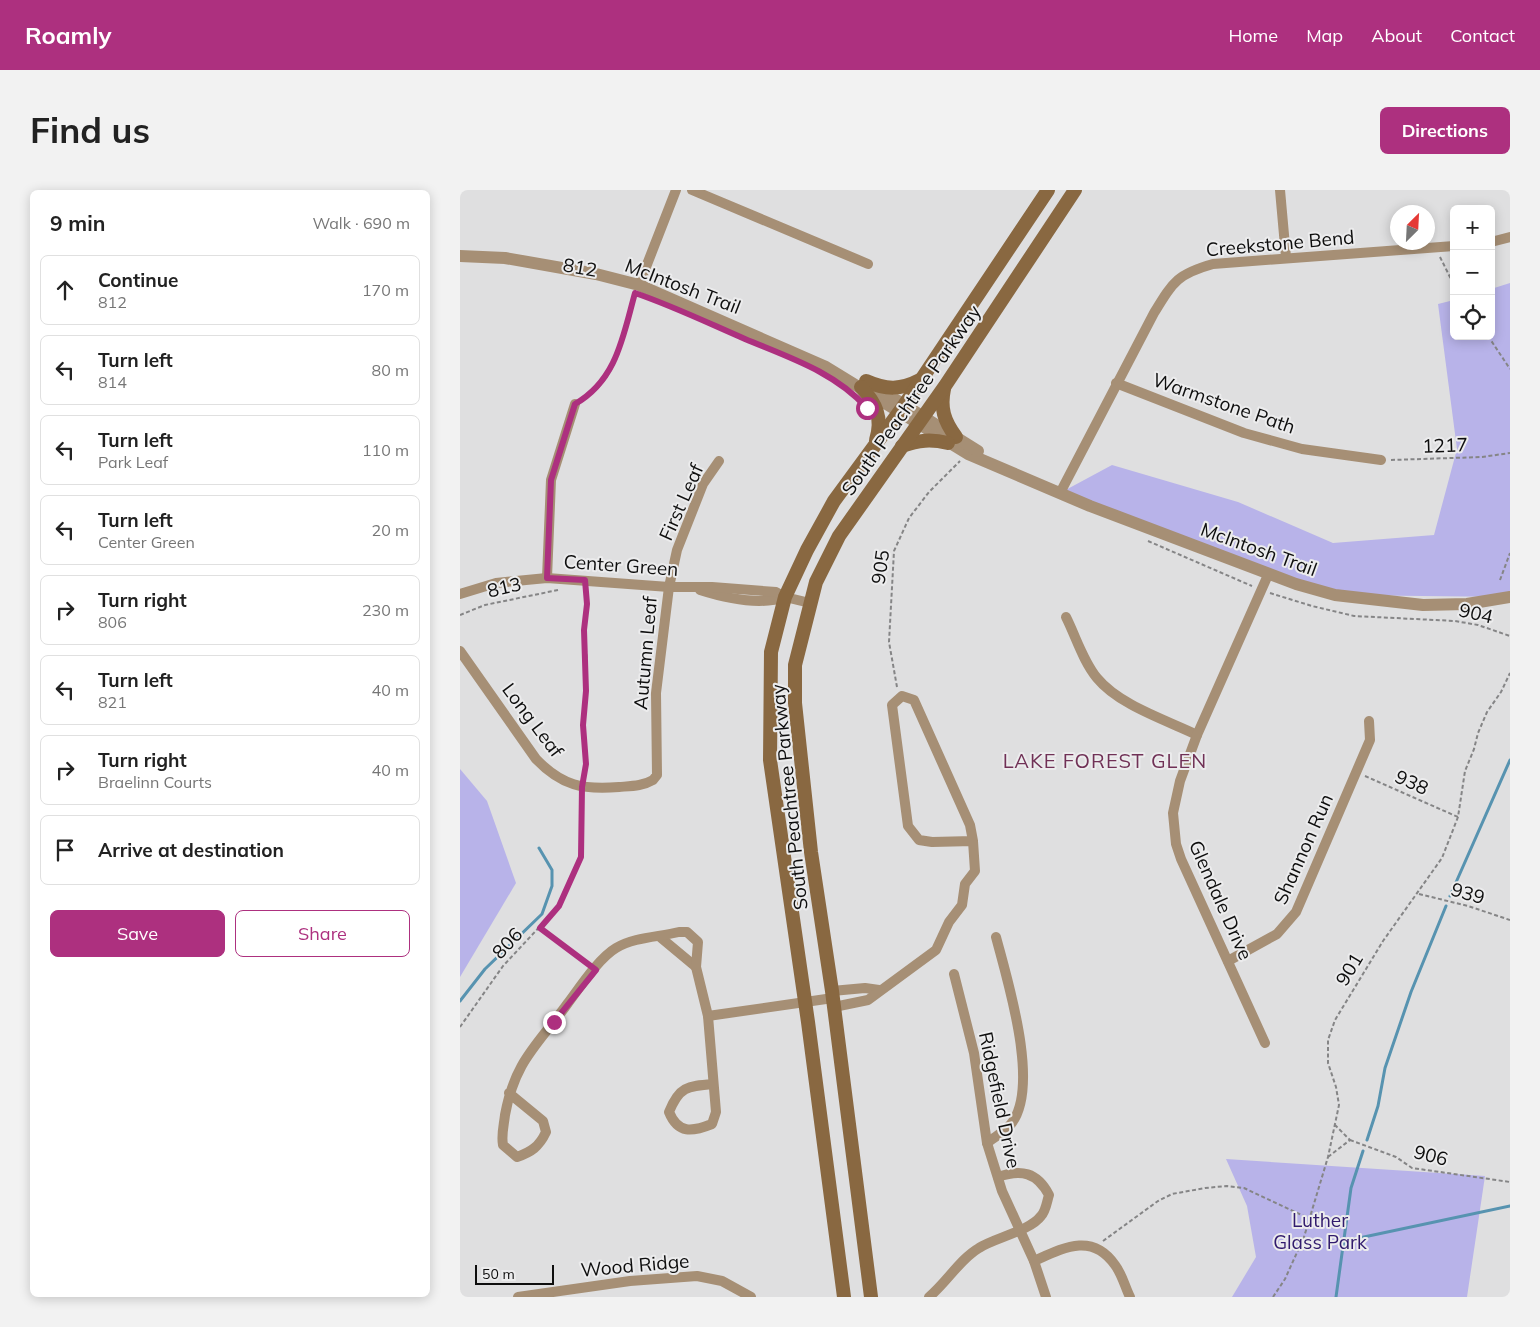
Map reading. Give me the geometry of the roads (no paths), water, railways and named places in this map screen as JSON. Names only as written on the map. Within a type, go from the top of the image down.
[{"type":"main road","name":"South Peachtree Parkway","points":[[844,1297],[770,760],[771,652],[785,598],[807,550],[834,501],[902,407],[1048,190]]},
{"type":"main road","name":"South Peachtree Parkway","points":[[871,1297],[833,999],[810,852],[795,702],[795,665],[816,582],[839,536],[945,386],[1075,190]]},
{"type":"main road","points":[[864,384],[894,389],[908,386],[921,379]]},
{"type":"main road","points":[[864,384],[879,413],[880,429],[875,444]]},
{"type":"main road","points":[[902,446],[917,440],[952,440],[943,413],[942,399],[945,386]]},
{"type":"street","points":[[638,291],[676,190]]},
{"type":"street","points":[[692,190],[868,264]]},
{"type":"street","points":[[1280,190],[1286,258]]},
{"type":"street","points":[[1495,241],[1510,237]]},
{"type":"street","name":"Creekstone Bend","points":[[1060,493],[1154,313],[1172,284],[1182,275],[1213,264],[1450,246]]},
{"type":"street","name":"McIntosh Trail","points":[[460,256],[505,258],[596,274],[826,366],[864,384],[952,440],[968,454],[1060,493],[1268,575],[1335,595],[1423,605],[1467,604],[1510,597]]},
{"type":"street","name":"Warmstone Path","points":[[1116,383],[1244,433],[1302,449],[1381,460]]},
{"type":"street","points":[[547,578],[551,480],[575,404]]},
{"type":"street","name":"First Leaf","points":[[669,587],[678,550],[700,492],[718,461]]},
{"type":"street","name":"Glendale Drive","points":[[1265,1043],[1180,858],[1173,828],[1175,797],[1197,734],[1268,575]]},
{"type":"street","name":"Center Green","points":[[460,594],[496,583],[547,578],[692,587],[722,597],[774,601],[785,598],[810,603]]},
{"type":"street","name":"Autumn Leaf","points":[[656,722],[656,693],[669,587]]},
{"type":"street","points":[[1066,616],[1088,663],[1098,679],[1109,690],[1121,699],[1197,734]]},
{"type":"street","name":"Long Leaf","points":[[460,651],[536,759],[549,772],[582,787],[632,786],[653,780],[657,775],[656,722]]},
{"type":"street","points":[[708,1016],[833,999],[868,1000],[879,990],[936,950],[949,922],[962,905],[965,884],[975,871],[973,841],[970,826],[914,700],[902,696],[892,705],[908,826],[920,840],[932,842],[973,841]]},
{"type":"street","name":"Shannon Run","points":[[1228,961],[1277,934],[1296,912],[1370,740],[1369,721]]},
{"type":"street","points":[[509,1093],[543,1121],[546,1132],[541,1143],[536,1148],[516,1157],[503,1145],[502,1137],[509,1093],[513,1081],[530,1050],[616,948],[644,939],[679,932],[694,936],[698,947],[696,967],[708,1016],[716,1112],[712,1124],[698,1130],[683,1129],[673,1122],[669,1112],[675,1097],[684,1088],[713,1084]]},
{"type":"street","points":[[660,937],[696,967]]},
{"type":"street","points":[[987,1143],[1011,1124],[1018,1109],[1024,1076],[1019,1026],[996,937]]},
{"type":"street","name":"Ridgefield Drive","points":[[954,974],[974,1053],[987,1143],[998,1177],[1034,1260],[1046,1297]]},
{"type":"street","points":[[833,999],[865,988],[879,990]]},
{"type":"street","points":[[929,1297],[944,1285],[963,1261],[979,1248],[1020,1230],[1041,1217],[1049,1194],[1043,1184],[1024,1173],[1010,1173],[998,1177]]},
{"type":"street","points":[[1034,1260],[1062,1248],[1079,1244],[1096,1248],[1115,1264],[1130,1297]]},
{"type":"street","name":"Wood Ridge","points":[[518,1297],[630,1281],[697,1276],[722,1281],[750,1297]]},
{"type":"waterway","points":[[1450,896],[1510,760]]},
{"type":"waterway","points":[[460,1001],[485,969],[542,914],[552,886],[552,870],[539,848]]},
{"type":"waterway","points":[[1367,1140],[1378,1106],[1385,1068],[1411,992],[1446,906]]},
{"type":"waterway","points":[[1336,1297],[1351,1188],[1363,1151]]},
{"type":"waterway","points":[[1345,1241],[1510,1206]]},
{"type":"district","name":"LAKE FOREST GLEN","points":[[1105,761]]},
{"type":"park label","name":"Luther Glass Park","points":[[1320,1231]]}]
